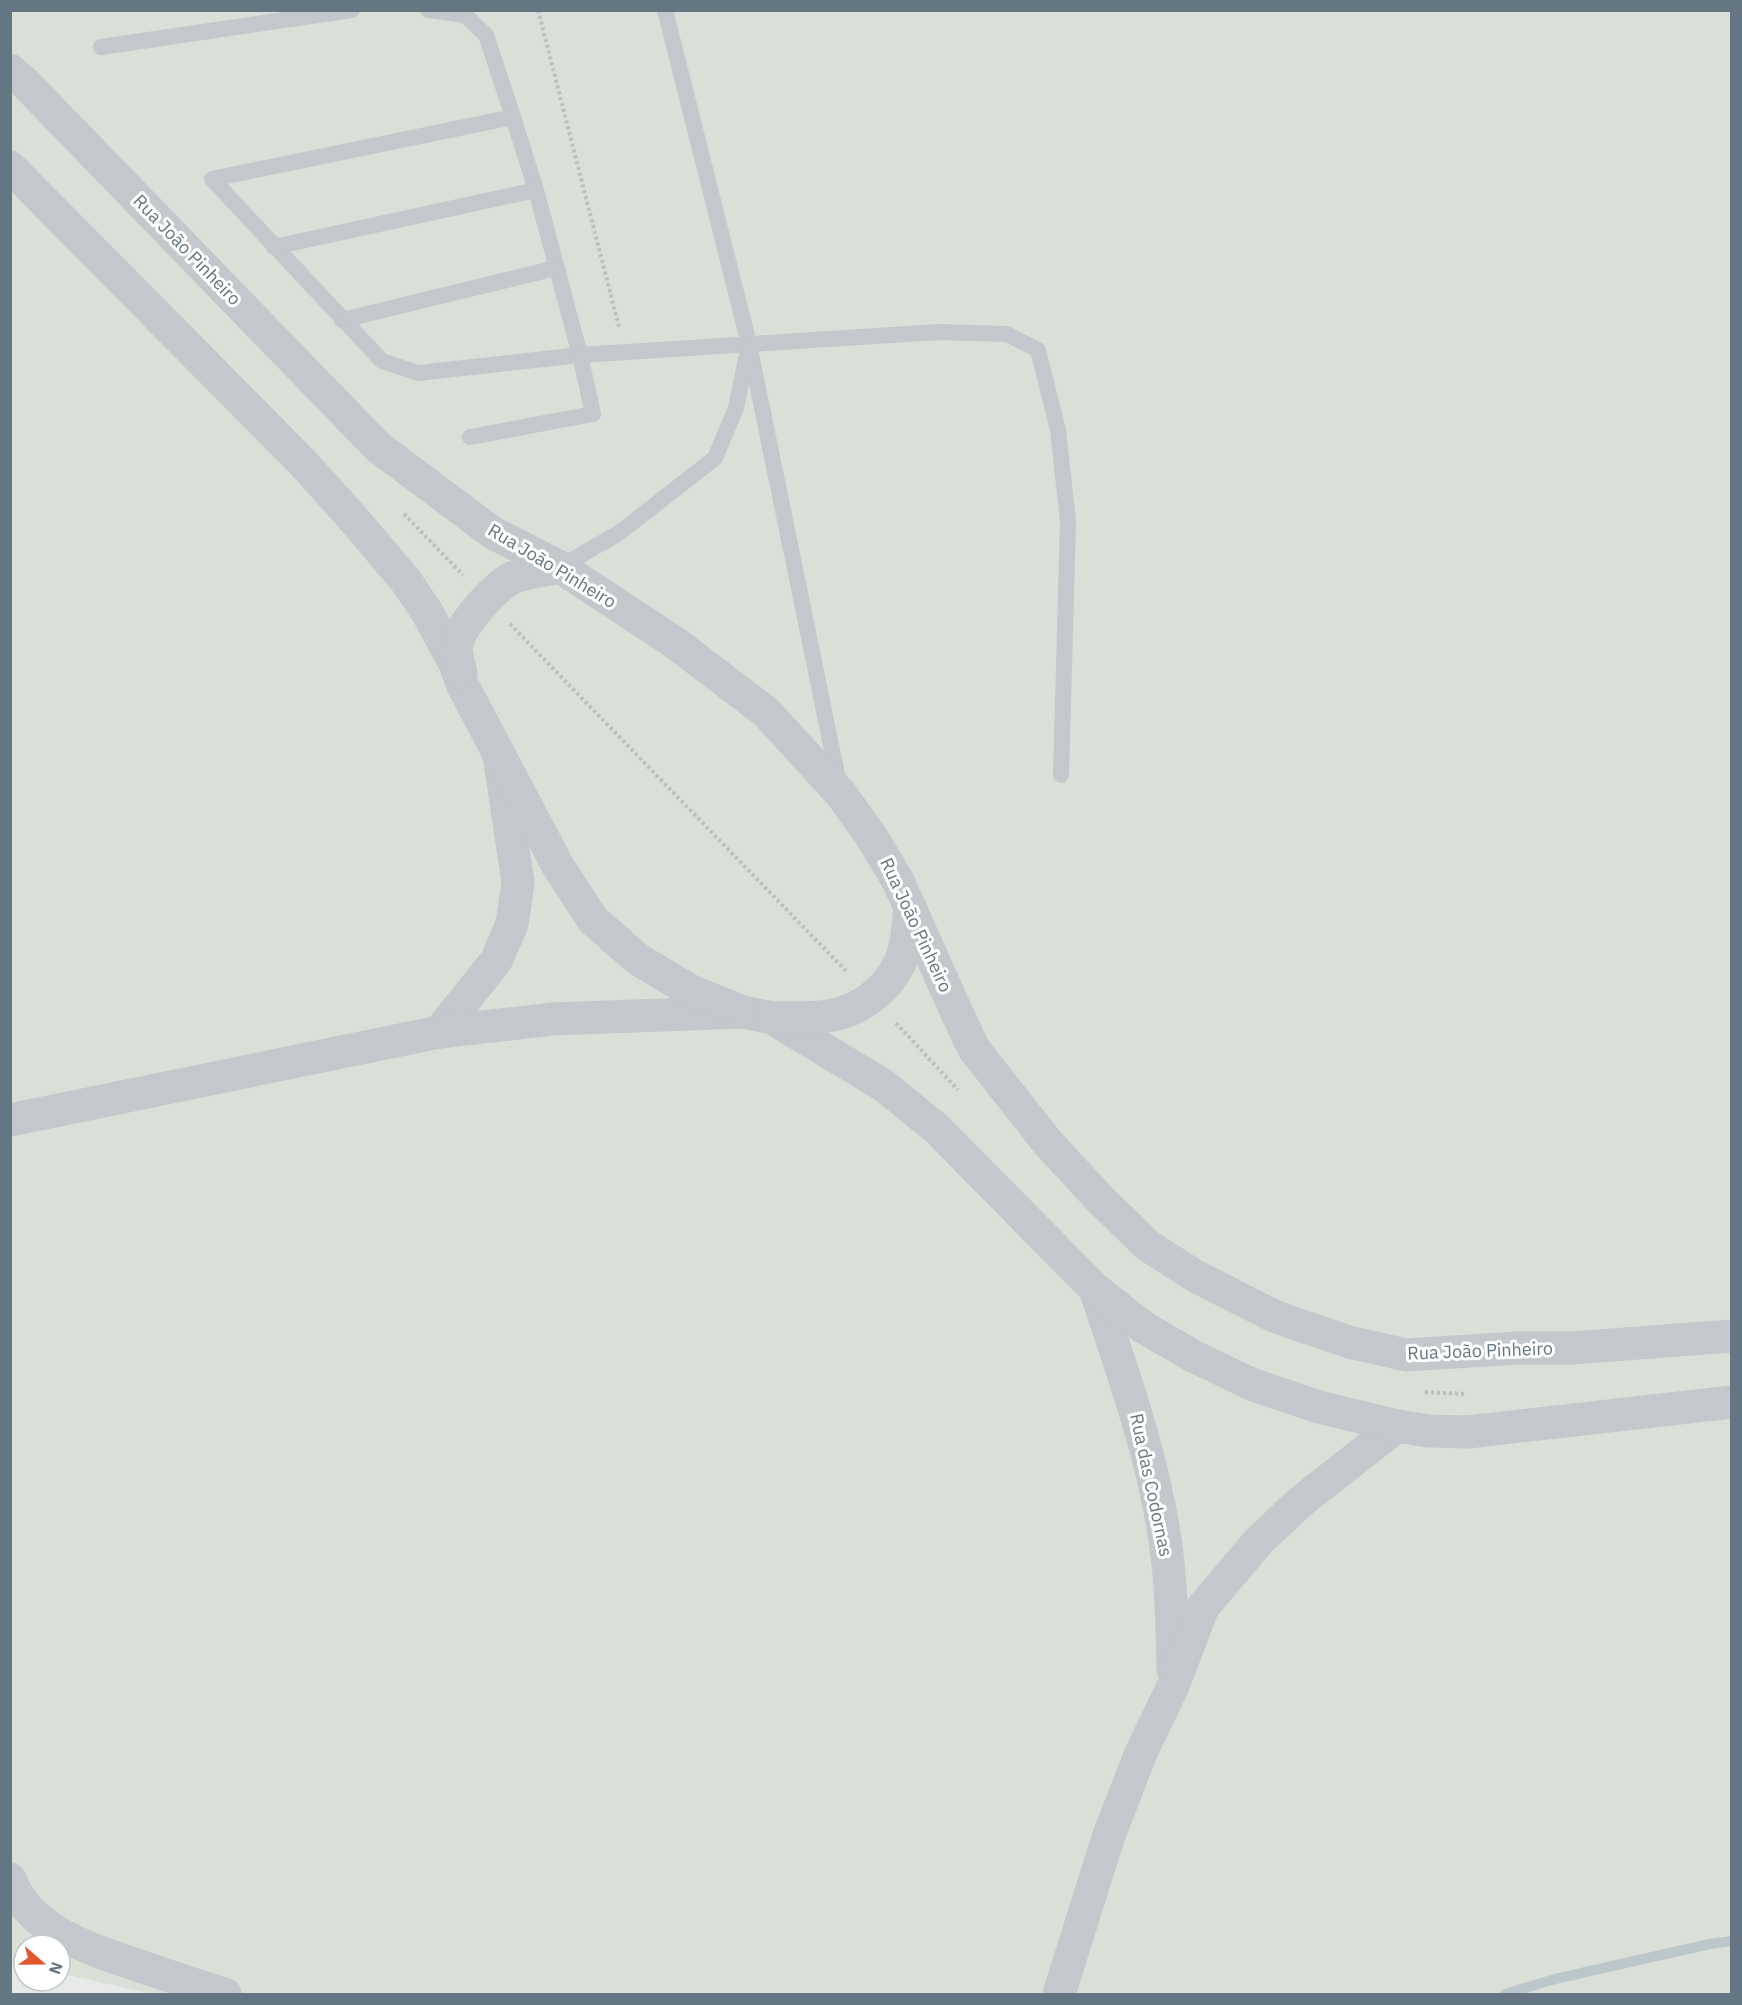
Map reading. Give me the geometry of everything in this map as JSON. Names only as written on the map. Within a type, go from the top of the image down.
[{"type":"street","name":"Rua João Pinheiro","points":[[10,70],[378,447],[419,480],[493,533],[560,567],[674,642],[766,712],[841,794],[872,836],[898,881],[974,1049],[1048,1143],[1147,1245],[1195,1276],[1276,1317],[1349,1342],[1406,1355],[1518,1348],[1572,1348],[1731,1336]]},
{"type":"street","points":[[10,167],[303,463],[406,580],[427,612],[455,664],[463,686],[558,866],[593,920],[639,960],[691,991],[758,1015],[883,1085],[936,1128],[1095,1289],[1143,1327],[1192,1356],[1251,1384],[1319,1407],[1428,1431],[1468,1432],[1731,1402]]},
{"type":"street","points":[[463,686],[456,646],[465,625],[487,600],[513,578],[560,567]]},
{"type":"street","points":[[439,1032],[496,961],[512,924],[518,883],[498,753]]},
{"type":"street","points":[[10,1119],[439,1032],[553,1019],[832,1016],[872,998],[888,981],[901,961],[907,937],[910,907]]},
{"type":"street","name":"Rua das Codornas","points":[[1095,1289],[1133,1403],[1160,1513],[1170,1586],[1173,1686]]},
{"type":"street","name":"Rua das Codornas","points":[[1059,1995],[1108,1838],[1140,1755],[1173,1686],[1203,1607],[1257,1542],[1299,1503],[1397,1426]]},
{"type":"street","points":[[10,1879],[14,1889],[32,1912],[56,1932],[90,1949],[225,1995]]},
{"type":"lane","points":[[101,47],[352,10]]},
{"type":"lane","points":[[428,10],[465,15],[486,35],[536,190],[580,355],[593,414],[470,437]]},
{"type":"lane","points":[[665,10],[748,344],[841,794]]},
{"type":"lane","points":[[513,117],[212,179],[382,362],[418,373],[625,351],[939,332],[1006,334],[1038,350],[1058,430],[1068,521],[1061,774]]},
{"type":"lane","points":[[274,247],[536,190]]},
{"type":"lane","points":[[342,320],[556,268]]},
{"type":"lane","points":[[560,567],[619,533],[715,458],[736,408],[748,344]]},
{"type":"path","points":[[538,10],[625,351]]},
{"type":"path","points":[[397,506],[966,1098]]},
{"type":"path","points":[[1419,1391],[1466,1394]]},
{"type":"shaded area","points":[[11,11],[1731,11],[1731,1994],[152,1994],[72,1976],[72,1933],[12,1933],[11,1961]]},
{"type":"shaded area","points":[[10,1932],[12,1934],[12,1993],[72,1993],[72,1956],[173,1994],[11,1994]]},
{"type":"waterway","points":[[1505,1994],[1555,1979],[1732,1941]]}]
